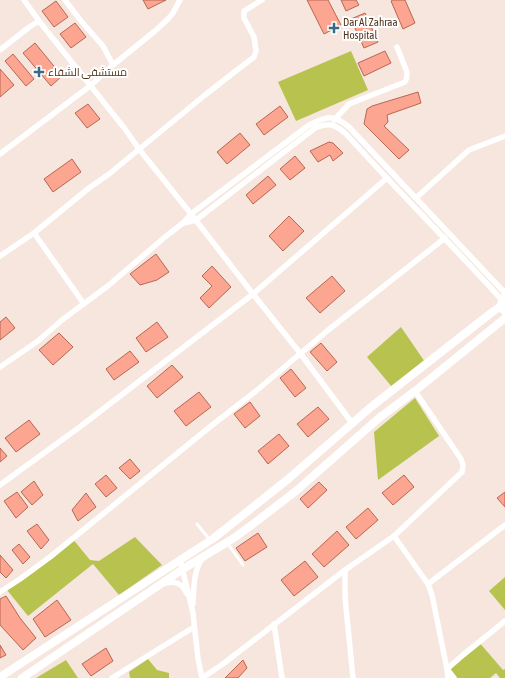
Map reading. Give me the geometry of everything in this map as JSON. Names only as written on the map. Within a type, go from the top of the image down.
[{"type":"street","points":[[24,0],[125,129],[138,148],[300,353],[352,423]]},
{"type":"street","points":[[65,0],[103,46],[113,65]]},
{"type":"street","points":[[0,154],[90,86],[168,19],[180,0]]},
{"type":"street","points":[[0,256],[34,233],[89,188],[109,174],[138,148],[254,57],[256,51],[254,37],[243,14],[244,11],[262,0]]},
{"type":"street","points":[[0,50],[39,21]]},
{"type":"street","points":[[183,224],[196,220],[315,128],[330,124],[349,104],[404,82],[407,72],[397,47]]},
{"type":"street","points":[[0,367],[38,341],[109,285],[183,224],[191,214],[309,125],[328,117],[337,118],[349,127],[422,204],[504,301]]},
{"type":"street","points":[[330,124],[346,134],[504,301]]},
{"type":"street","points":[[416,198],[469,150],[505,136]]},
{"type":"street","points":[[0,485],[82,426],[253,294],[387,178]]},
{"type":"street","points":[[417,209],[422,204]]},
{"type":"street","points":[[34,233],[84,304]]},
{"type":"street","points":[[0,592],[50,556],[256,391],[327,331],[445,238]]},
{"type":"street","points":[[0,677],[210,540],[268,496],[371,407],[491,313],[504,301]]},
{"type":"street","points":[[22,678],[183,569],[227,542],[275,508],[379,418],[415,391],[505,318]]},
{"type":"street","points":[[205,556],[198,564],[195,575],[193,613],[202,678],[223,664],[345,570],[394,536],[462,472],[463,466],[461,459],[415,391]]},
{"type":"street","points":[[371,407],[379,418]]},
{"type":"street","points":[[428,584],[505,525]]},
{"type":"street","points":[[394,536],[428,584],[432,595],[448,678]]},
{"type":"street","points":[[180,559],[193,613]]},
{"type":"street","points":[[345,570],[345,597],[353,678]]},
{"type":"street","points":[[164,583],[171,582],[180,584],[185,589],[193,613]]},
{"type":"street","points":[[447,669],[505,621]]},
{"type":"street","points":[[274,624],[282,678]]},
{"type":"street","points":[[112,678],[119,676],[194,626]]},
{"type":"street","points":[[447,669],[454,678]]},
{"type":"lane","points":[[197,524],[210,540]]},
{"type":"lane","points":[[227,542],[243,565]]},
{"type":"green space","points":[[351,51],[368,90],[296,121],[278,82]]},
{"type":"green space","points":[[401,327],[425,362],[392,387],[367,357]]},
{"type":"green space","points":[[415,398],[439,436],[378,480],[374,432]]},
{"type":"green space","points":[[135,537],[162,565],[119,595],[93,564],[28,616],[7,590],[72,538],[90,560],[99,561]]},
{"type":"green space","points":[[505,577],[505,610],[489,591]]},
{"type":"green space","points":[[478,641],[503,670],[505,669],[505,678],[500,678],[496,673],[490,678],[450,678],[448,667]]},
{"type":"green space","points":[[148,659],[157,670],[169,673],[169,678],[130,678],[129,672]]},
{"type":"green space","points":[[66,660],[78,678],[36,678]]},
{"type":"building","points":[[143,0],[166,0],[148,9]]},
{"type":"building","points":[[307,0],[328,0],[341,25],[324,34]]},
{"type":"building","points":[[341,0],[356,0],[359,5],[346,11]]},
{"type":"building","points":[[405,0],[415,23],[403,29],[391,1]]},
{"type":"building","points":[[56,1],[68,17],[54,27],[42,11]]},
{"type":"building","points":[[365,13],[378,42],[364,48],[351,19]]},
{"type":"building","points":[[75,23],[86,37],[71,48],[60,34]]},
{"type":"building","points":[[35,43],[62,76],[51,86],[23,53]]},
{"type":"building","points":[[385,51],[391,63],[364,76],[358,63]]},
{"type":"building","points":[[13,54],[34,79],[26,86],[5,61]]},
{"type":"building","points":[[0,69],[14,85],[0,97]]},
{"type":"building","points":[[418,92],[421,103],[387,115],[388,122],[384,126],[409,150],[399,159],[364,124],[367,109],[372,106]]},
{"type":"building","points":[[88,104],[100,119],[87,128],[75,113]]},
{"type":"building","points":[[280,106],[288,117],[264,135],[256,124]]},
{"type":"building","points":[[240,133],[250,145],[227,164],[217,152]]},
{"type":"building","points":[[329,142],[333,143],[343,153],[333,161],[330,155],[318,162],[310,151]]},
{"type":"building","points":[[295,156],[305,168],[290,180],[280,169]]},
{"type":"building","points":[[72,159],[81,172],[53,192],[44,179]]},
{"type":"building","points":[[268,176],[276,185],[253,204],[246,195]]},
{"type":"building","points":[[289,216],[304,231],[283,251],[269,236]]},
{"type":"building","points":[[156,254],[169,272],[157,280],[140,285],[130,274]]},
{"type":"building","points":[[212,266],[231,287],[209,308],[200,298],[212,286],[202,276]]},
{"type":"building","points":[[332,276],[345,291],[320,313],[306,298]]},
{"type":"building","points":[[6,317],[15,328],[0,340],[0,322]]},
{"type":"building","points":[[157,322],[168,337],[146,352],[136,338]]},
{"type":"building","points":[[59,333],[73,347],[53,365],[39,350]]},
{"type":"building","points":[[321,343],[337,362],[327,371],[310,352]]},
{"type":"building","points":[[130,351],[139,362],[114,380],[106,369]]},
{"type":"building","points":[[172,365],[183,377],[157,398],[147,386]]},
{"type":"building","points":[[291,369],[306,388],[295,397],[280,378]]},
{"type":"building","points":[[199,392],[211,407],[186,426],[174,411]]},
{"type":"building","points":[[250,402],[260,416],[245,428],[234,414]]},
{"type":"building","points":[[318,407],[329,419],[308,437],[297,424]]},
{"type":"building","points":[[29,420],[40,434],[16,452],[5,438]]},
{"type":"building","points":[[279,434],[289,446],[268,464],[258,451]]},
{"type":"building","points":[[0,448],[7,456],[0,462]]},
{"type":"building","points":[[130,459],[140,471],[130,479],[119,468]]},
{"type":"building","points":[[106,475],[117,488],[106,497],[95,484]]},
{"type":"building","points":[[404,475],[414,487],[393,505],[382,493]]},
{"type":"building","points":[[34,481],[43,495],[32,505],[21,492]]},
{"type":"building","points":[[319,482],[327,490],[308,508],[300,499]]},
{"type":"building","points":[[17,492],[28,507],[16,518],[4,501]]},
{"type":"building","points":[[505,492],[505,507],[497,498]]},
{"type":"building","points":[[86,493],[96,507],[78,521],[72,510]]},
{"type":"building","points":[[368,508],[378,520],[356,539],[346,527]]},
{"type":"building","points":[[37,524],[49,540],[41,549],[27,531]]},
{"type":"building","points":[[337,531],[349,545],[324,567],[312,554]]},
{"type":"building","points":[[258,533],[267,547],[245,561],[236,548]]},
{"type":"building","points":[[19,544],[30,557],[23,564],[12,550]]},
{"type":"building","points":[[0,555],[13,570],[6,578],[0,572]]},
{"type":"building","points":[[305,561],[318,577],[294,596],[281,580]]},
{"type":"building","points":[[6,596],[20,618],[36,638],[23,650],[0,625],[0,599]]},
{"type":"building","points":[[57,600],[71,620],[45,637],[33,619]]},
{"type":"building","points":[[0,645],[6,655],[0,658]]},
{"type":"building","points":[[106,648],[113,661],[91,676],[82,664]]},
{"type":"building","points":[[243,660],[247,668],[238,678],[225,678]]},
{"type":"place","name":"Dar Al Zahraa Hospital","points":[[334,28]]},
{"type":"place","name":"مستشفى الشفاء","points":[[39,72]]}]
